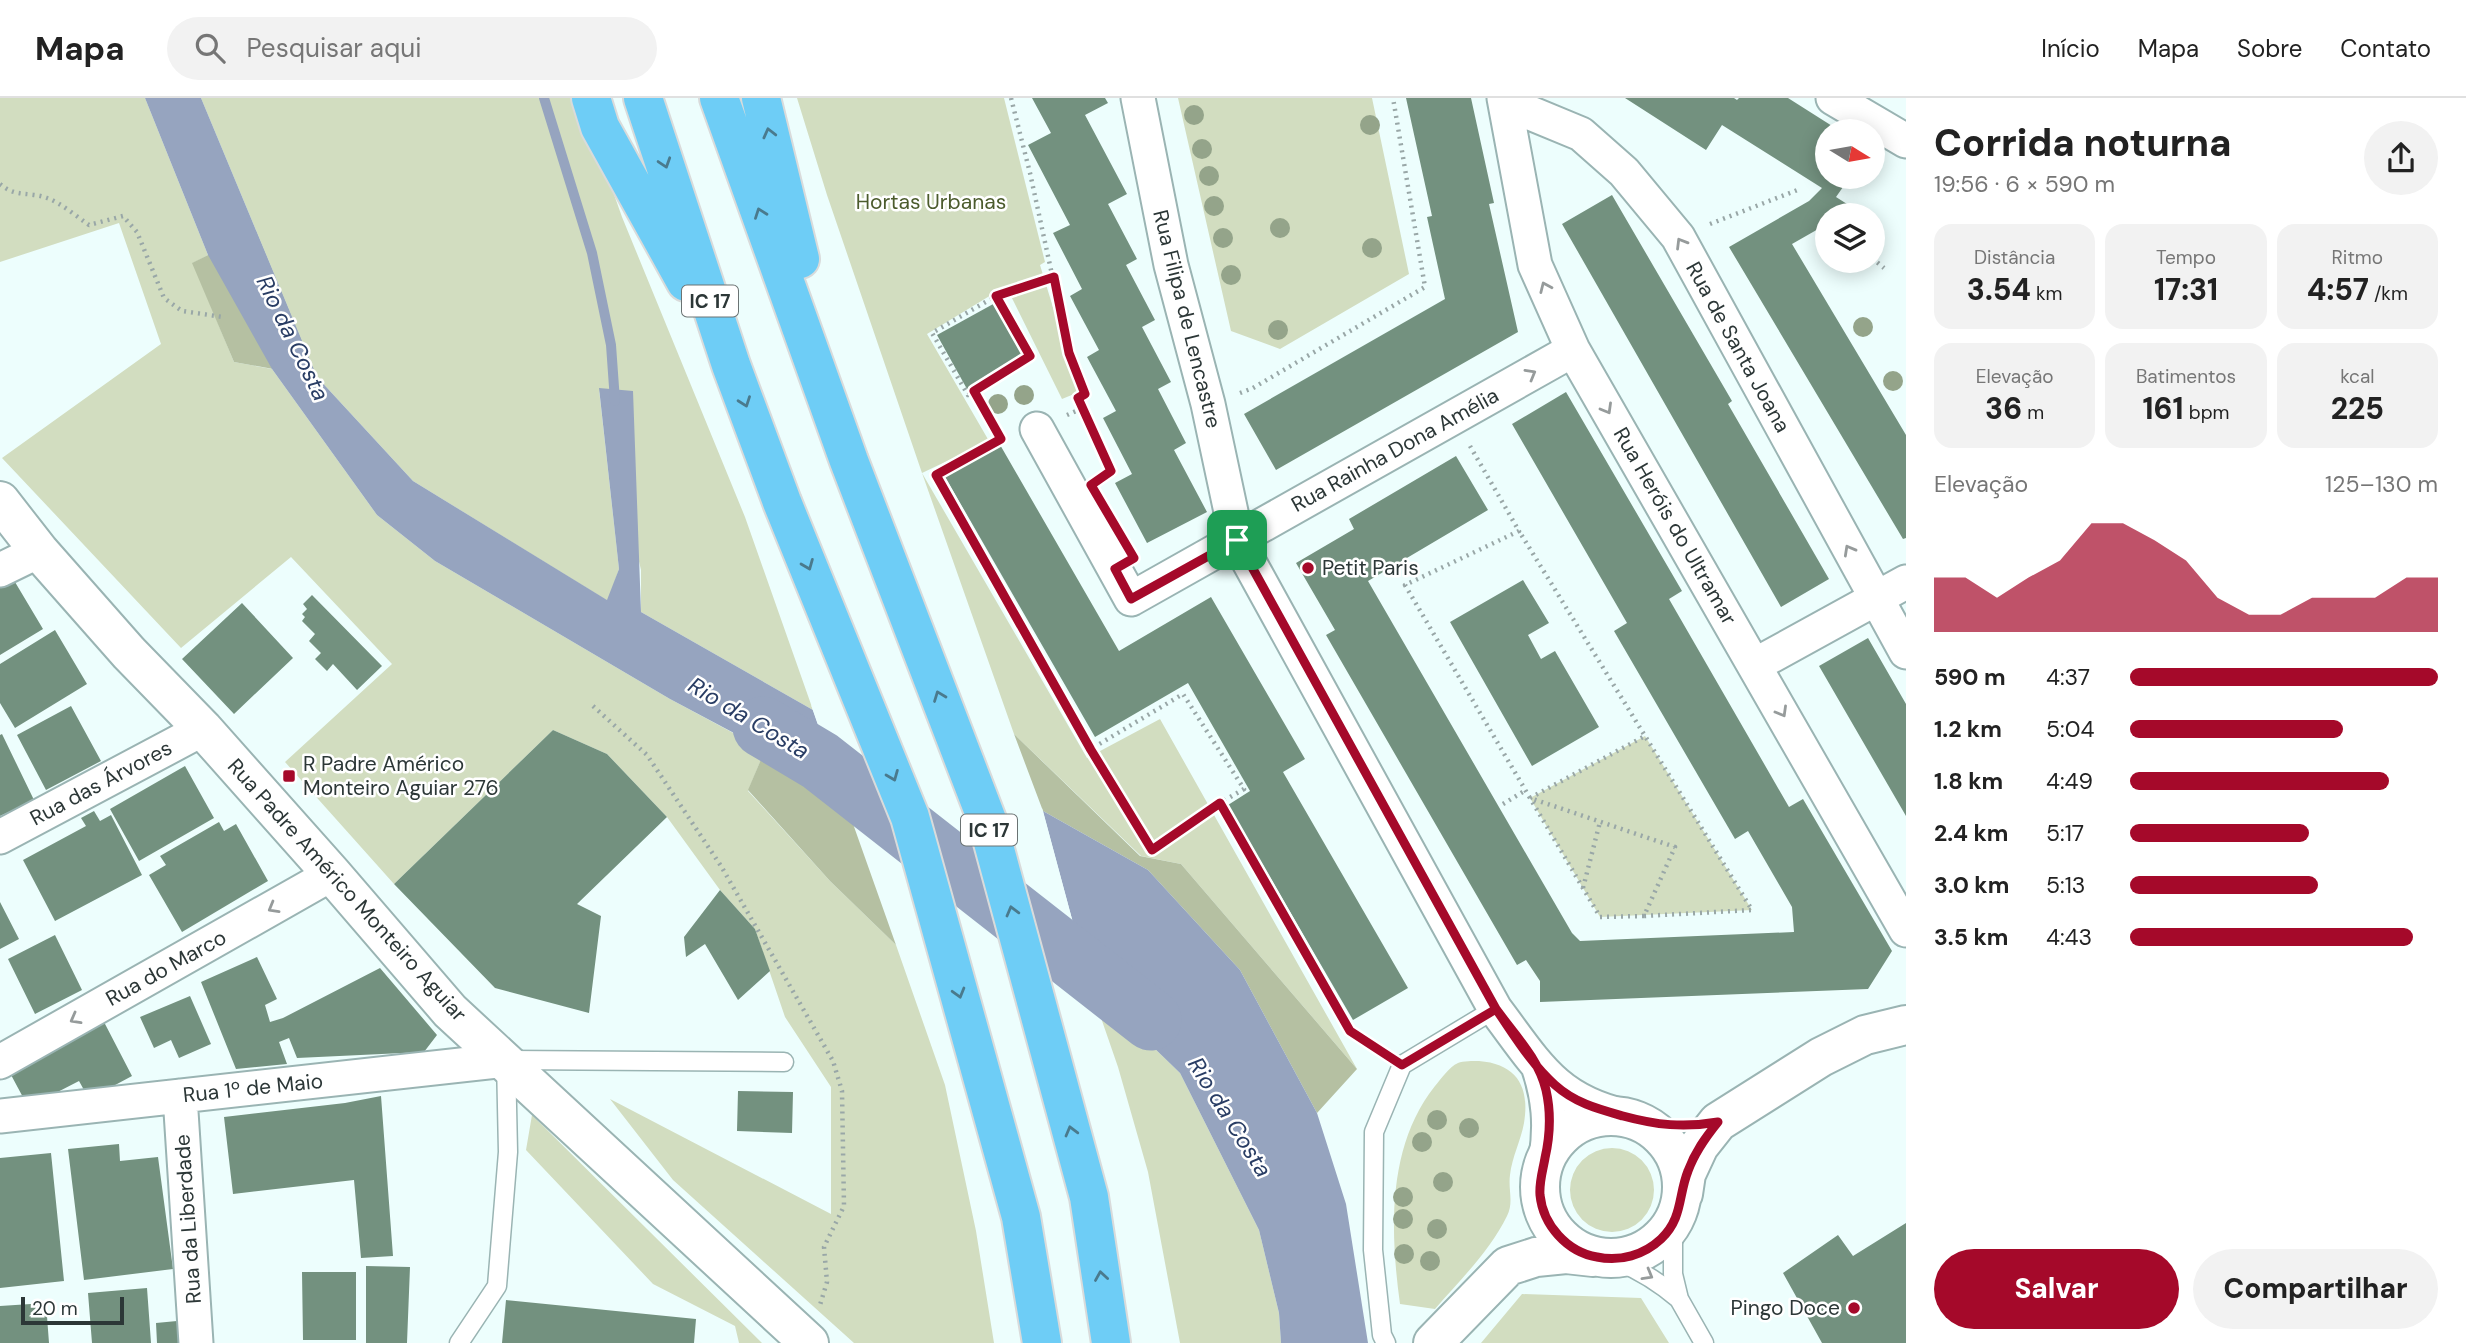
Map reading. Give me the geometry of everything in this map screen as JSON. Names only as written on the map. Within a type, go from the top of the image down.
[{"type":"highway","points":[[591,98],[600,127],[732,365]]},
{"type":"highway","name":"IC 17","points":[[643,98],[732,365],[782,502],[910,817],[1021,1217],[1042,1343]]},
{"type":"highway","name":"IC 17","points":[[719,98],[852,468],[987,820],[1089,1197],[1111,1343]]},
{"type":"highway","points":[[761,98],[852,468]]},
{"type":"street","name":"Rua Filipa de Lencastre","points":[[1138,98],[1171,265],[1209,404],[1237,540],[1496,1009],[1538,1066]]},
{"type":"street","points":[[1833,98],[1906,141]]},
{"type":"street","name":"Rua de Santa Joana","points":[[1505,101],[1581,134],[1624,172],[1678,237],[1906,652]]},
{"type":"street","name":"Rua Heróis do Ultramar","points":[[1505,101],[1535,265],[1573,350],[1906,930]]},
{"type":"street","name":"Rua Rainha Dona Amélia","points":[[1037,429],[1131,599],[1573,350]]},
{"type":"street","name":"Rua Padre Américo Monteiro Aguiar","points":[[0,501],[39,551],[129,653],[203,729],[450,1011],[809,1343]]},
{"type":"street","points":[[0,570],[39,551]]},
{"type":"street","points":[[1755,665],[1906,582]]},
{"type":"street","name":"Rua das Árvores","points":[[0,837],[203,729]]},
{"type":"street","name":"Rua do Marco","points":[[0,1062],[332,874]]},
{"type":"street","points":[[1504,1270],[1536,1257],[1566,1254],[1604,1258],[1631,1256],[1648,1249],[1662,1237],[1677,1213],[1686,1174],[1699,1146],[1718,1122],[1821,1057],[1866,1035],[1906,1025]]},
{"type":"street","name":"Rua 1º de Maio","points":[[0,1116],[506,1060]]},
{"type":"street","points":[[1538,1066],[1555,1085],[1576,1100],[1599,1111],[1668,1126],[1718,1122]]},
{"type":"street","points":[[1538,1066],[1546,1089],[1549,1112],[1549,1135],[1540,1195],[1544,1213],[1564,1242],[1579,1251],[1604,1258]]},
{"type":"street","name":"Rua da Liberdade","points":[[180,1096],[196,1343]]},
{"type":"street","points":[[1433,1343],[1504,1270],[1532,1207],[1543,1168],[1556,1142],[1586,1119],[1605,1115],[1633,1119],[1659,1133],[1680,1166],[1683,1185],[1677,1213]]},
{"type":"lane","points":[[1386,1343],[1382,1335],[1373,1250],[1374,1132],[1402,1065],[1496,1009]]},
{"type":"lane","points":[[459,1343],[497,1286],[508,1152],[506,1060],[784,1062]]},
{"type":"lane","points":[[1677,1213],[1673,1274],[1679,1299],[1704,1343]]},
{"type":"lane","points":[[1604,1258],[1660,1282],[1679,1299]]},
{"type":"path","points":[[1011,98],[1054,277],[1069,353],[1085,394],[1078,398],[1111,471],[1101,478]]},
{"type":"path","points":[[1209,404],[1253,388],[1425,287],[1393,98]]},
{"type":"path","points":[[0,184],[14,194],[32,193],[50,199],[89,225],[123,216],[137,232],[164,298],[182,311],[223,317]]},
{"type":"path","points":[[1678,237],[1800,190]]},
{"type":"path","points":[[996,296],[1030,356],[968,395],[932,333],[996,296],[1054,277]]},
{"type":"path","points":[[974,391],[1001,439],[936,475],[1091,750],[1152,850],[1244,789],[1183,694],[1091,750]]},
{"type":"path","points":[[1453,418],[1519,531],[1752,909],[1600,917],[1405,586],[1519,531]]},
{"type":"path","points":[[593,706],[647,755],[721,866],[833,1062],[842,1091],[844,1206],[824,1247],[827,1282],[809,1343]]},
{"type":"path","points":[[1530,798],[1645,736]]},
{"type":"path","points":[[1503,804],[1526,790]]},
{"type":"path","points":[[1530,798],[1675,847],[1644,916]]},
{"type":"path","points":[[1220,803],[1350,1031],[1402,1065]]},
{"type":"path","points":[[1583,888],[1600,822]]},
{"type":"green space","points":[[0,98],[145,98],[208,255],[193,263],[234,362],[272,369],[377,515],[435,561],[670,699],[765,750],[748,791],[830,881],[896,945],[945,1085],[976,1231],[994,1343],[854,1343],[673,1180],[610,1099],[831,1214],[831,1087],[785,1017],[755,929],[720,890],[667,817],[607,754],[553,730],[394,884],[285,762],[392,664],[291,557],[181,648],[2,458],[161,344],[119,223],[0,262]]},
{"type":"green space","points":[[201,98],[580,98],[622,217],[745,517],[813,710],[641,612],[641,570],[599,389],[619,569],[608,601],[413,481],[317,377]]},
{"type":"green space","name":"Hortas Urbanas","points":[[797,98],[1004,98],[1045,262],[1040,265],[1079,392],[1062,399],[1006,286],[927,334],[989,441],[922,473],[827,195]]},
{"type":"green space","points":[[1178,98],[1372,98],[1409,274],[1280,349],[1231,331]]},
{"type":"green space","points":[[256,231],[317,377],[234,362],[192,263]]},
{"type":"green space","points":[[922,473],[1087,758],[1160,719],[1357,1069],[1181,864],[1141,856],[1014,734]]},
{"type":"green space","points":[[1014,734],[1140,856],[1181,864],[1357,1069],[1317,1113],[1240,970],[1148,870],[1043,811]]},
{"type":"green space","points":[[1645,736],[1752,910],[1600,917],[1530,798]]},
{"type":"green space","points":[[765,750],[841,790],[896,945],[830,881],[748,790]]},
{"type":"green space","points":[[1090,986],[1180,1073],[1259,1230],[1279,1313],[1281,1343],[1180,1343],[1148,1172],[1118,1067]]},
{"type":"green space","points":[[1460,1062],[1492,1063],[1512,1072],[1525,1099],[1524,1123],[1510,1175],[1509,1211],[1483,1253],[1435,1309],[1400,1304],[1394,1219],[1400,1162],[1408,1135],[1419,1110],[1448,1070]]},
{"type":"green space","points":[[532,1115],[762,1343],[739,1343],[735,1326],[653,1284],[526,1150]]},
{"type":"green space","points":[[1612,1148],[1628,1151],[1642,1160],[1651,1174],[1654,1190],[1651,1206],[1642,1220],[1628,1229],[1612,1232],[1596,1229],[1582,1220],[1573,1206],[1570,1190],[1573,1174],[1582,1160],[1596,1151]]},
{"type":"green space","points":[[1522,1294],[1641,1298],[1669,1343],[1481,1343]]},
{"type":"water","points":[[145,98],[201,98],[317,377],[413,481],[607,600],[619,569],[599,388],[633,391],[641,612],[813,710],[841,790],[670,699],[435,561],[377,515],[272,369],[208,255]]},
{"type":"water","points":[[1043,811],[1148,870],[1240,970],[1317,1113],[1346,1204],[1368,1343],[1281,1343],[1279,1313],[1259,1230],[1180,1073],[1090,986]]},
{"type":"pier","points":[[811,705],[816,709],[844,789],[842,794]]},
{"type":"pier","points":[[1042,808],[1093,993],[1087,986],[1039,812]]},
{"type":"building","points":[[1032,98],[1105,98],[1108,103],[1085,115],[1127,194],[1108,204],[1137,259],[1126,265],[1155,320],[1142,327],[1171,382],[1158,389],[1186,443],[1174,450],[1207,512],[1147,543],[1115,483],[1132,474],[1103,418],[1116,411],[1087,357],[1099,350],[1070,296],[1082,289],[1053,233],[1070,225],[1028,145],[1051,133]]},
{"type":"building","points":[[1406,98],[1471,98],[1494,203],[1489,204],[1518,332],[1276,470],[1244,414],[1445,299],[1427,217],[1432,216]]},
{"type":"building","points":[[1625,98],[1788,98],[1821,119],[1815,119],[1815,184],[1722,125],[1706,150]]},
{"type":"building","points":[[1821,189],[1842,189],[1836,197],[1845,203],[1815,203],[1815,231],[1792,244],[1906,435],[1906,538],[1903,539],[1729,247],[1809,201]]},
{"type":"building","points":[[1612,195],[1732,401],[1728,404],[1829,579],[1781,607],[1562,224]]},
{"type":"building","points":[[995,303],[1024,357],[967,389],[937,335]]},
{"type":"building","points":[[1566,392],[1682,591],[1669,599],[1789,807],[1803,799],[1892,951],[1868,989],[1540,1002],[1540,981],[1526,960],[1517,965],[1326,635],[1335,630],[1296,563],[1354,529],[1349,519],[1456,456],[1488,510],[1368,581],[1572,933],[1580,941],[1794,932],[1792,907],[1748,831],[1735,839],[1614,631],[1627,623],[1512,424]]},
{"type":"building","points":[[999,443],[1119,651],[1211,597],[1305,759],[1283,772],[1408,988],[1353,1020],[1228,805],[1250,791],[1188,683],[1095,737],[944,475]]},
{"type":"building","points":[[12,577],[43,629],[0,655],[0,584]]},
{"type":"building","points":[[1523,580],[1549,623],[1528,635],[1541,659],[1555,651],[1599,727],[1532,766],[1450,622]]},
{"type":"building","points":[[312,595],[382,666],[357,690],[333,664],[327,671],[315,659],[321,653],[309,641],[315,634],[302,621],[305,617],[302,614],[307,609],[303,604]]},
{"type":"building","points":[[242,603],[293,658],[234,714],[182,659]]},
{"type":"building","points":[[55,630],[87,684],[15,728],[0,703],[0,664]]},
{"type":"building","points":[[1868,638],[1906,704],[1906,816],[1819,666]]},
{"type":"building","points":[[71,706],[101,761],[46,790],[17,735]]},
{"type":"building","points":[[553,730],[607,754],[667,817],[577,904],[601,916],[589,1013],[495,988],[394,884]]},
{"type":"building","points":[[2,734],[34,800],[0,816],[0,735]]},
{"type":"building","points":[[185,766],[214,818],[139,861],[110,809]]},
{"type":"building","points":[[94,811],[100,821],[111,815],[142,875],[55,921],[23,860],[86,826],[81,818]]},
{"type":"building","points":[[219,822],[224,831],[236,824],[268,881],[182,932],[149,875],[166,865],[160,856]]},
{"type":"building","points":[[720,890],[755,929],[770,971],[738,1000],[705,944],[686,957],[684,937]]},
{"type":"building","points":[[0,902],[19,939],[0,949]]},
{"type":"building","points":[[55,935],[82,990],[35,1014],[8,959]]},
{"type":"building","points":[[257,957],[277,999],[265,1005],[270,1022],[283,1018],[380,968],[437,1035],[424,1052],[297,1058],[289,1038],[279,1042],[287,1064],[236,1069],[201,982]]},
{"type":"building","points":[[190,996],[211,1044],[179,1058],[171,1040],[154,1048],[140,1017]]},
{"type":"building","points":[[104,1022],[132,1076],[89,1099],[79,1081],[44,1099],[25,1101],[10,1073]]},
{"type":"building","points":[[738,1091],[793,1092],[792,1133],[737,1131]]},
{"type":"building","points":[[381,1096],[393,1256],[361,1258],[354,1180],[233,1194],[224,1117],[345,1103]]},
{"type":"building","points":[[119,1144],[120,1161],[158,1157],[173,1269],[84,1280],[68,1149]]},
{"type":"building","points":[[51,1153],[64,1281],[0,1288],[0,1158]]},
{"type":"building","name":"Pingo Doce","points":[[1906,1223],[1906,1343],[1822,1343],[1783,1273],[1838,1235],[1853,1256]]},
{"type":"building","points":[[366,1266],[410,1267],[407,1343],[366,1343]]},
{"type":"building","points":[[302,1272],[356,1272],[356,1340],[303,1340]]},
{"type":"building","points":[[147,1288],[151,1343],[92,1343],[88,1293]]},
{"type":"building","points":[[506,1300],[696,1319],[694,1343],[502,1343]]},
{"type":"building","points":[[46,1303],[49,1343],[0,1343],[0,1306]]},
{"type":"building","points":[[177,1321],[179,1343],[157,1343],[156,1323]]},
{"type":"waterway","points":[[544,98],[592,253],[611,345],[615,401]]},
{"type":"waterway","name":"Rio da Costa","points":[[763,727],[820,761],[1151,1020]]},
{"type":"place","name":"Petit Paris","points":[[1308,568]]},
{"type":"place","name":"R Padre Américo Monteiro Aguiar 276","points":[[289,776]]},
{"type":"place","name":"Pingo Doce","points":[[1854,1308]]},
{"type":"route","points":[[1237,540],[1131,599],[1115,569],[1134,558],[1091,485],[1111,471],[1078,398],[1085,394],[1069,353],[1054,277],[996,296],[1030,356],[974,391],[1001,439],[936,475],[1091,750],[1152,850],[1220,803],[1350,1031],[1402,1065],[1496,1009],[1538,1066],[1555,1085],[1576,1100],[1599,1111],[1668,1126],[1718,1122],[1699,1146],[1686,1174],[1681,1204],[1673,1223],[1648,1249],[1613,1259],[1596,1257],[1564,1242],[1552,1228],[1544,1213],[1540,1195],[1549,1135],[1549,1112],[1546,1089],[1538,1066],[1496,1009],[1237,540]]}]
